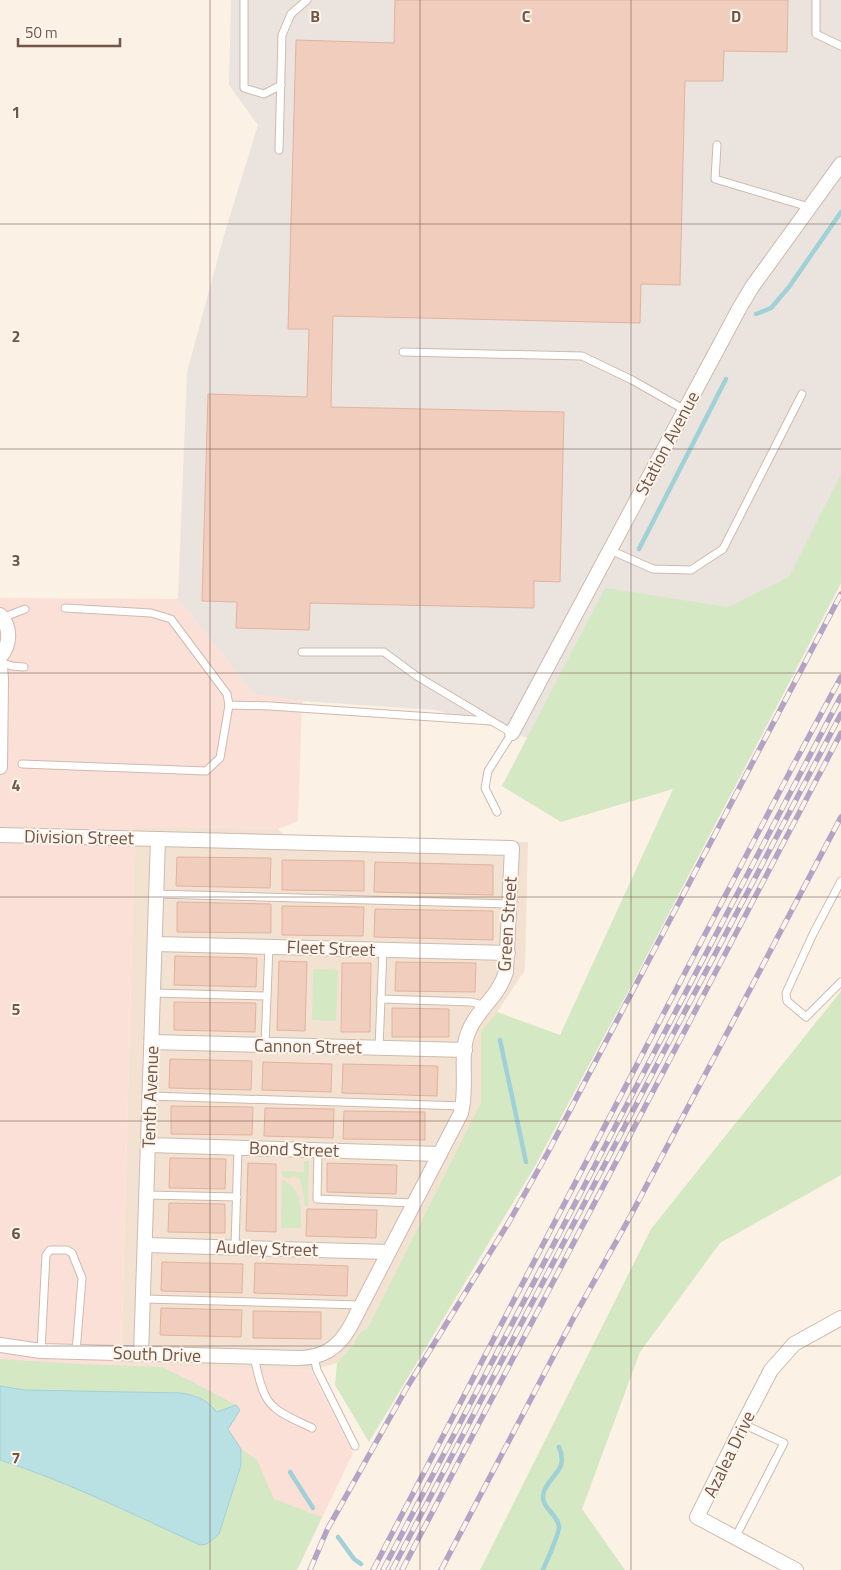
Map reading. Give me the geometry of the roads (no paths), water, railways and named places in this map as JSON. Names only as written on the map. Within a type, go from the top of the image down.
[{"type":"street","name":"Station Avenue","points":[[512,733],[752,287],[841,164]]},
{"type":"street","points":[[0,657],[5,650],[8,633],[1,616]]},
{"type":"street","points":[[0,668],[2,688],[0,767]]},
{"type":"street","name":"Division Street","points":[[0,835],[158,839]]},
{"type":"street","name":"Tenth Avenue","points":[[142,1354],[158,839]]},
{"type":"street","name":"Green Street","points":[[158,839],[512,848],[507,964],[500,988],[470,1029],[466,1040],[463,1106],[457,1121],[346,1334],[337,1346],[326,1354],[314,1357]]},
{"type":"street","name":"Fleet Street","points":[[155,944],[508,953]]},
{"type":"street","name":"Cannon Street","points":[[152,1042],[465,1050]]},
{"type":"street","name":"Bond Street","points":[[148,1145],[440,1154]]},
{"type":"street","name":"Audley Street","points":[[145,1245],[388,1252]]},
{"type":"street","name":"Azalea Drive","points":[[796,1570],[697,1517],[771,1370],[794,1344],[841,1318]]},
{"type":"street","name":"South Drive","points":[[0,1345],[41,1351],[314,1357]]},
{"type":"lane","points":[[244,0],[244,88],[264,94],[281,85]]},
{"type":"lane","points":[[279,150],[282,35],[292,14],[307,0]]},
{"type":"lane","points":[[816,0],[816,34],[841,46]]},
{"type":"lane","points":[[717,145],[716,179],[810,207]]},
{"type":"lane","points":[[403,352],[582,356],[632,380],[685,410]]},
{"type":"lane","points":[[610,550],[653,569],[691,570],[723,549],[802,394]]},
{"type":"lane","points":[[22,764],[206,771],[220,758],[229,705],[227,694],[172,619],[151,613],[65,608]]},
{"type":"lane","points":[[1,616],[25,609]]},
{"type":"lane","points":[[302,652],[384,652],[415,675],[512,733],[488,771],[485,788],[497,812]]},
{"type":"lane","points":[[0,662],[24,667]]},
{"type":"lane","points":[[229,705],[270,706],[491,721]]},
{"type":"lane","points":[[841,881],[813,934],[786,993],[788,1001],[806,1017],[841,982]]},
{"type":"lane","points":[[156,894],[510,904]]},
{"type":"lane","points":[[265,1045],[269,946]]},
{"type":"lane","points":[[379,1048],[383,949]]},
{"type":"lane","points":[[153,993],[267,996]]},
{"type":"lane","points":[[381,999],[471,1002],[487,1006]]},
{"type":"lane","points":[[150,1096],[463,1106]]},
{"type":"lane","points":[[235,1247],[238,1148]]},
{"type":"lane","points":[[318,1150],[317,1199],[414,1203]]},
{"type":"lane","points":[[147,1195],[237,1197]]},
{"type":"lane","points":[[41,1351],[46,1255],[50,1250],[54,1249],[67,1250],[72,1253],[82,1278],[76,1352]]},
{"type":"lane","points":[[144,1299],[361,1305]]},
{"type":"lane","points":[[254,1357],[264,1394],[270,1402],[276,1409],[312,1428]]},
{"type":"lane","points":[[314,1357],[317,1370],[355,1446]]},
{"type":"lane","points":[[735,1538],[784,1443],[743,1424]]},
{"type":"water","points":[[0,1386],[25,1390],[181,1393],[193,1395],[201,1399],[217,1412],[236,1405],[240,1410],[228,1429],[241,1449],[241,1465],[219,1534],[207,1544],[200,1545],[76,1489],[0,1460]]},
{"type":"waterway","points":[[756,314],[771,308],[789,287],[841,212]]},
{"type":"waterway","points":[[639,549],[726,379]]},
{"type":"waterway","points":[[500,1040],[526,1162]]},
{"type":"waterway","points":[[543,1570],[559,1530],[556,1518],[543,1500],[548,1483],[562,1463],[559,1447]]},
{"type":"waterway","points":[[290,1472],[313,1508]]},
{"type":"waterway","points":[[338,1537],[354,1559],[361,1564]]},
{"type":"railway","points":[[310,1570],[327,1530],[406,1389],[509,1222],[547,1154],[841,594]]},
{"type":"railway","points":[[373,1570],[841,677]]},
{"type":"railway","points":[[383,1570],[841,696]]},
{"type":"railway","points":[[392,1570],[841,714]]},
{"type":"railway","points":[[402,1570],[841,733]]},
{"type":"railway","points":[[441,1570],[841,817]]}]
